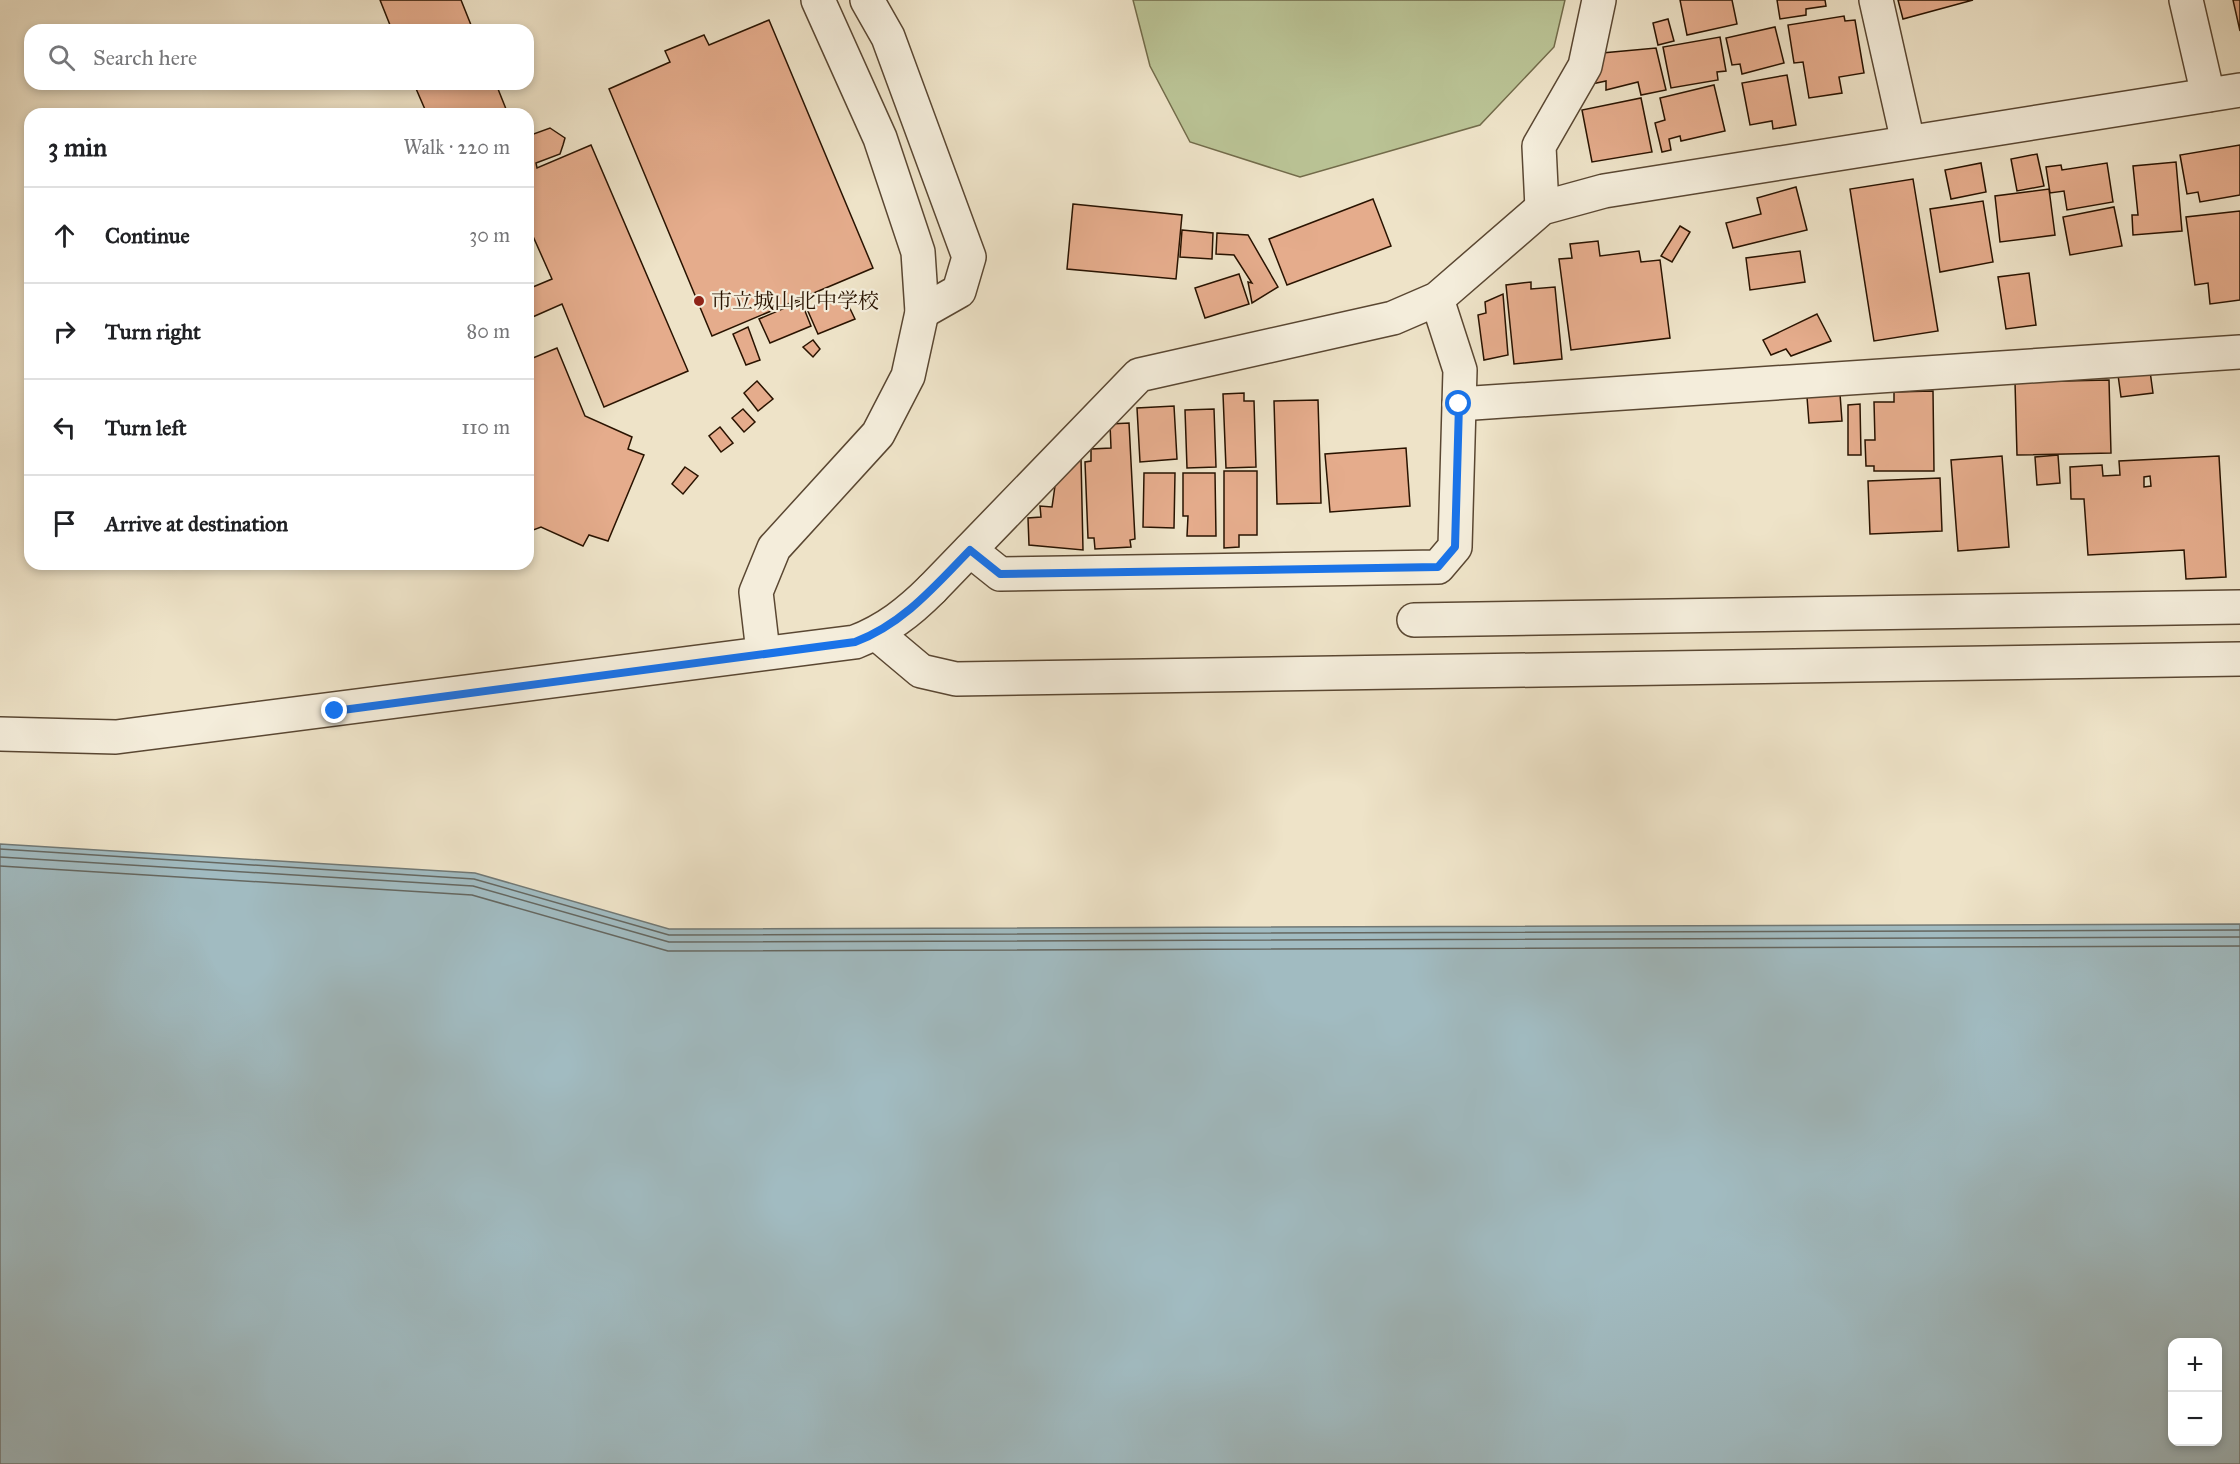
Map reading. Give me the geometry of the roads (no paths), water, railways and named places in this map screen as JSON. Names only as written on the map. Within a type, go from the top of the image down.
[{"type":"street","points":[[763,652],[756,592],[774,548],[878,434],[908,376],[922,312],[918,252],[880,138],[818,0]]},
{"type":"street","points":[[867,0],[888,37],[969,257],[959,291],[922,312]]},
{"type":"street","points":[[1542,208],[1539,146],[1585,66],[1599,0]]},
{"type":"street","points":[[1876,0],[1908,142]]},
{"type":"street","points":[[2186,0],[2208,95]]},
{"type":"street","points":[[0,734],[116,737],[763,652],[855,642],[877,634],[909,612],[1139,375],[1393,318],[1437,299],[1542,208],[1604,191],[2240,90]]},
{"type":"street","points":[[970,550],[1000,574],[1438,567],[1455,547],[1460,370],[1437,299]]},
{"type":"street","points":[[1459,404],[2240,352]]},
{"type":"street","points":[[1414,620],[2240,607]]},
{"type":"street","points":[[877,634],[921,671],[956,680],[2240,659]]},
{"type":"water","points":[[0,844],[475,873],[669,929],[2240,924],[2240,1464],[0,1464]]},
{"type":"place","name":"市立城山北中学校","points":[[699,301]]}]
